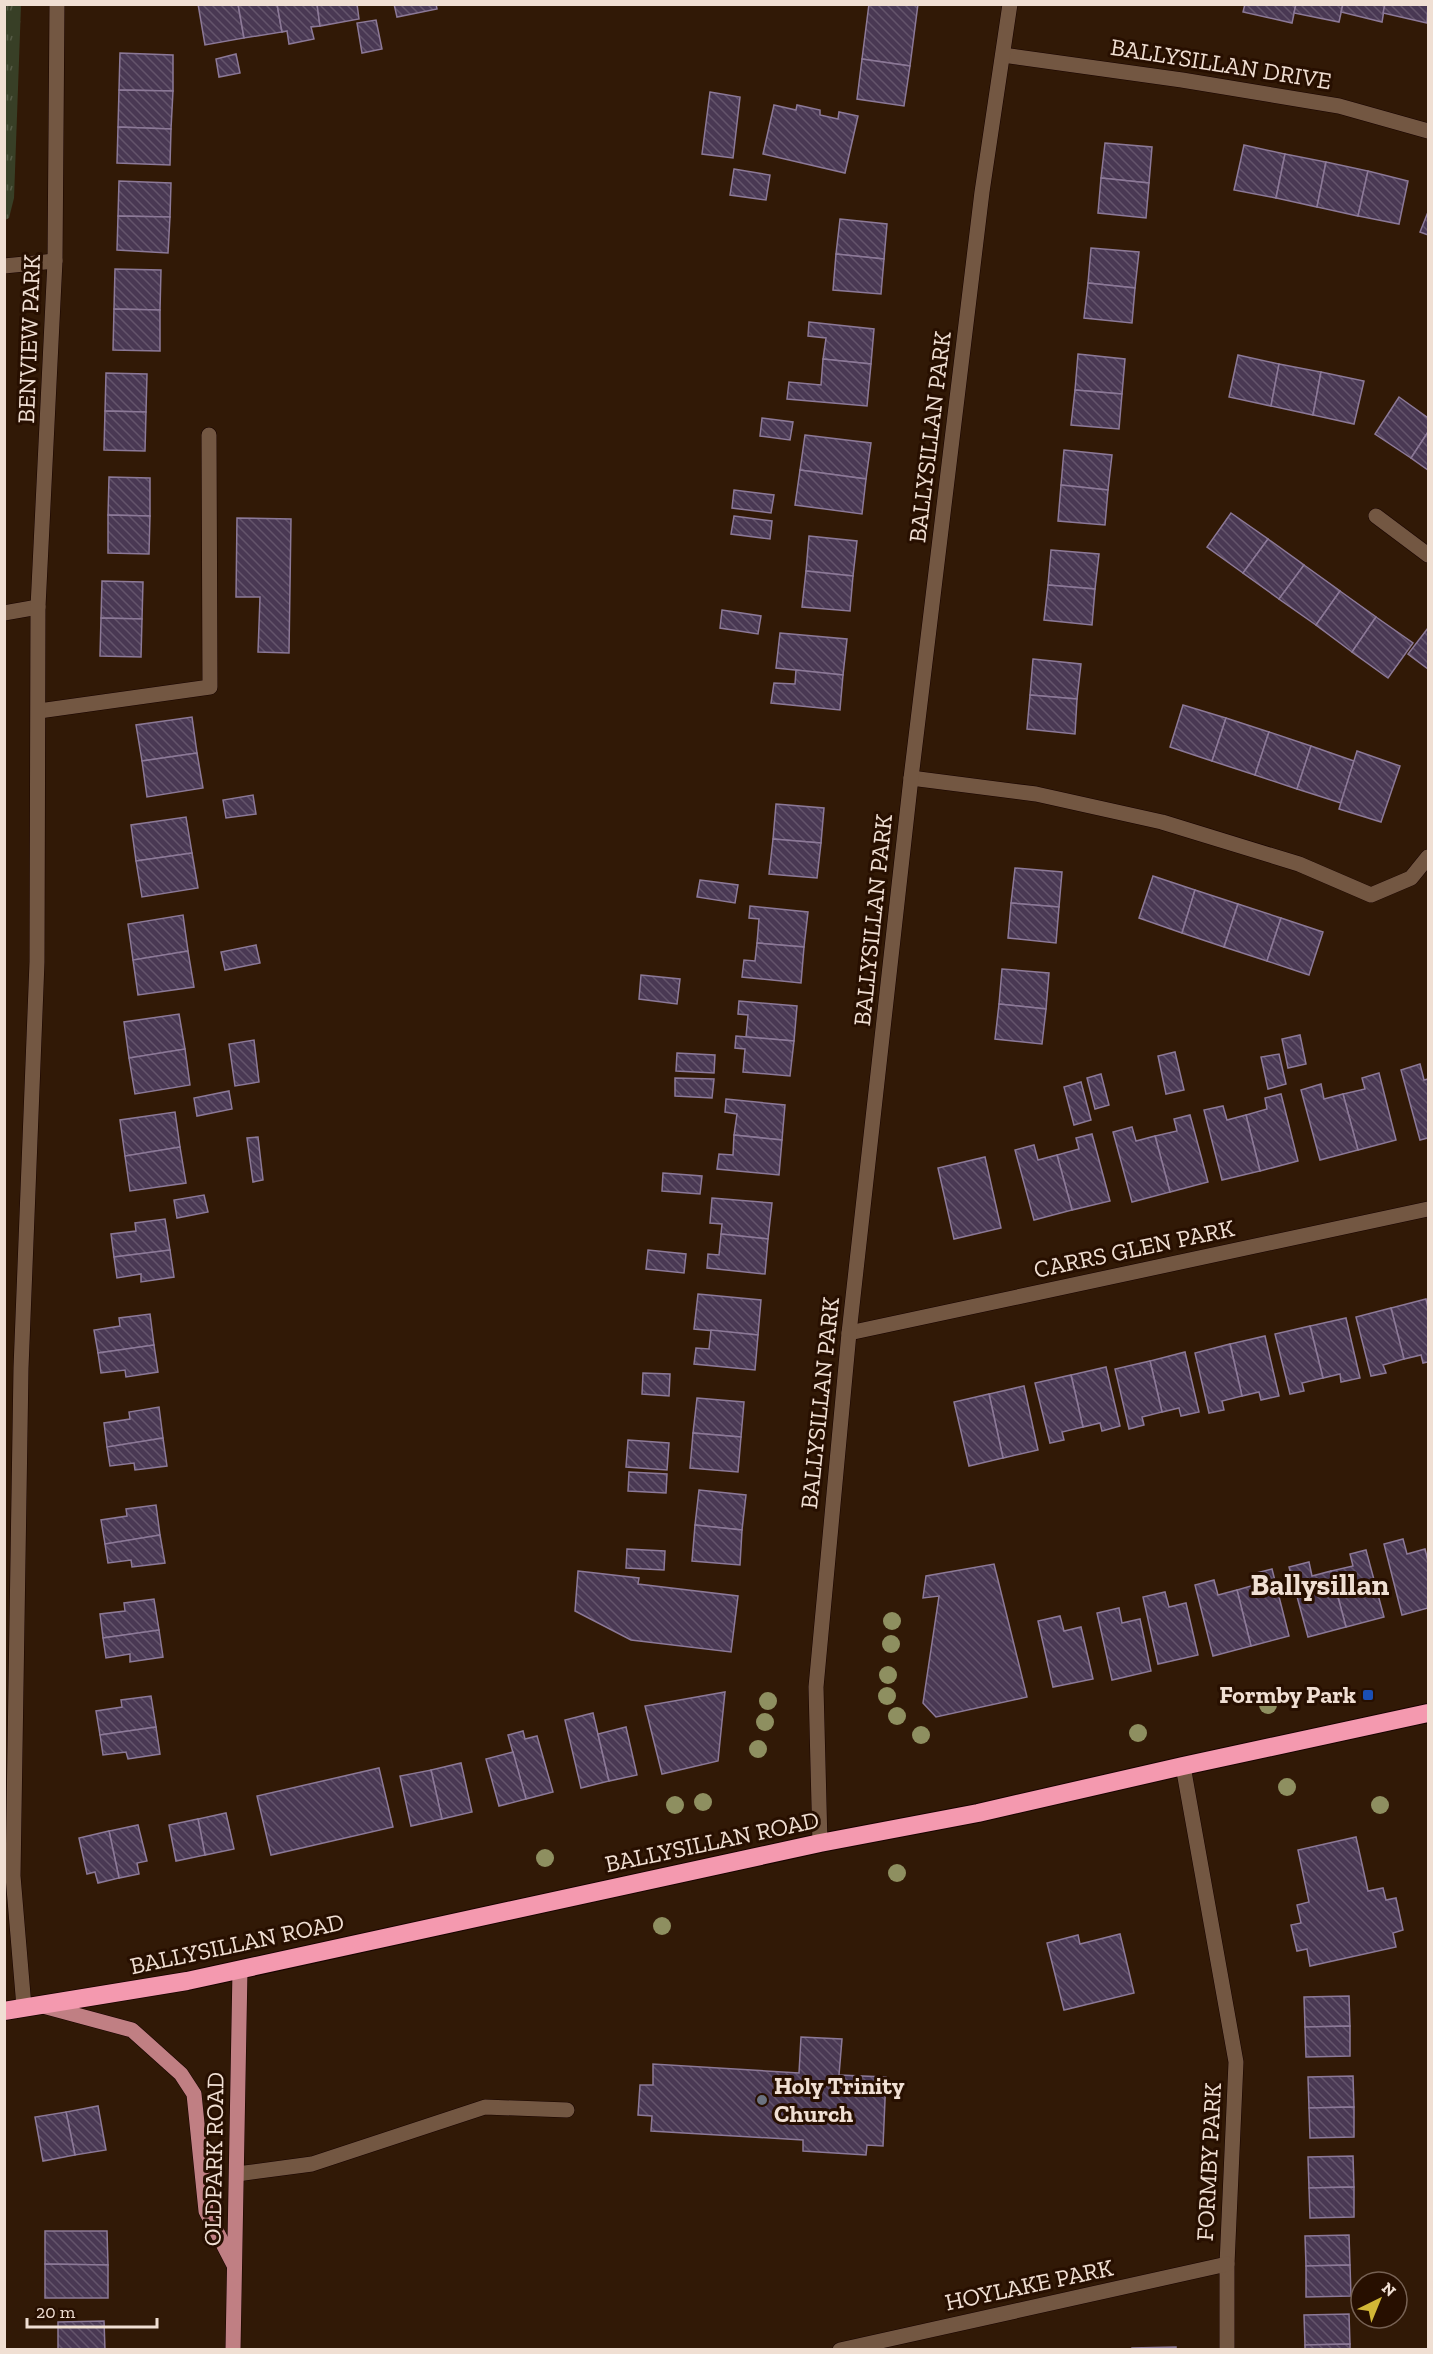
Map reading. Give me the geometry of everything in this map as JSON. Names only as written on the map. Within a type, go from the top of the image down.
[{"type":"highway","name":"BALLYSILLAN ROAD","points":[[4,2011],[240,1970],[820,1843],[970,1815],[1428,1713]]},
{"type":"main road","name":"OLDPARK ROAD","points":[[233,2349],[240,1970]]},
{"type":"main road","points":[[33,2006],[132,2030],[181,2074],[194,2094],[206,2211],[234,2265]]},
{"type":"street","name":"BENVIEW PARK","points":[[33,2006],[13,1876],[21,1368],[37,962],[38,607],[55,261],[57,4]]},
{"type":"street","name":"BALLYSILLAN PARK","points":[[820,1843],[816,1687],[849,1333],[911,778],[982,192],[1010,4]]},
{"type":"street","name":"BALLYSILLAN DRIVE","points":[[1003,55],[1182,80],[1340,106],[1428,131]]},
{"type":"street","points":[[4,266],[55,261]]},
{"type":"street","points":[[39,711],[210,687],[208,435]]},
{"type":"street","points":[[1376,516],[1428,555]]},
{"type":"street","points":[[4,614],[38,607]]},
{"type":"street","points":[[911,778],[1036,794],[1162,822],[1299,864],[1371,895],[1411,878],[1428,857]]},
{"type":"street","name":"CARRS GLEN PARK","points":[[849,1333],[1428,1209]]},
{"type":"street","name":"FORMBY PARK","points":[[1183,1766],[1236,2062],[1227,2264],[1227,2349]]},
{"type":"street","points":[[237,2174],[312,2164],[485,2107],[567,2110]]},
{"type":"street","name":"HOYLAKE PARK","points":[[840,2349],[1227,2264]]},
{"type":"green space","points":[[5,4],[21,5],[14,198],[9,218],[5,220]]},
{"type":"building","points":[[198,4],[238,4],[244,38],[205,45]]},
{"type":"building","points":[[238,4],[277,4],[282,32],[244,38]]},
{"type":"building","points":[[277,4],[317,4],[320,26],[311,27],[314,39],[289,44],[287,31],[282,32]]},
{"type":"building","points":[[317,4],[357,4],[359,19],[320,26]]},
{"type":"building","points":[[394,4],[436,4],[437,9],[397,17]]},
{"type":"building","points":[[869,4],[918,4],[910,66],[862,59]]},
{"type":"building","points":[[1245,4],[1296,4],[1292,23],[1243,12]]},
{"type":"building","points":[[1296,4],[1343,4],[1339,22],[1294,13]]},
{"type":"building","points":[[1343,4],[1385,4],[1382,22],[1341,12]]},
{"type":"building","points":[[1385,4],[1428,4],[1427,23],[1383,13]]},
{"type":"building","points":[[376,20],[382,49],[362,53],[357,23]]},
{"type":"building","points":[[120,53],[173,55],[173,91],[119,90]]},
{"type":"building","points":[[236,54],[240,73],[219,77],[216,59]]},
{"type":"building","points":[[862,59],[910,66],[904,106],[857,99]]},
{"type":"building","points":[[119,90],[173,91],[171,129],[118,127]]},
{"type":"building","points":[[710,92],[740,97],[733,158],[702,154]]},
{"type":"building","points":[[774,105],[796,110],[797,105],[820,110],[820,115],[838,119],[839,112],[858,116],[845,173],[763,154]]},
{"type":"building","points":[[118,127],[171,129],[170,165],[117,163]]},
{"type":"building","points":[[1105,143],[1152,147],[1149,183],[1101,178]]},
{"type":"building","points":[[1244,145],[1285,154],[1276,198],[1234,190]]},
{"type":"building","points":[[1285,154],[1326,162],[1317,207],[1276,198]]},
{"type":"building","points":[[1326,162],[1368,171],[1358,216],[1317,207]]},
{"type":"building","points":[[734,169],[770,175],[766,200],[730,195]]},
{"type":"building","points":[[1368,171],[1408,181],[1399,224],[1358,216]]},
{"type":"building","points":[[1101,178],[1149,183],[1146,218],[1098,213]]},
{"type":"building","points":[[119,181],[171,183],[170,217],[118,216]]},
{"type":"building","points":[[1428,212],[1428,235],[1420,232]]},
{"type":"building","points":[[118,216],[170,217],[168,253],[117,250]]},
{"type":"building","points":[[840,219],[887,224],[884,259],[836,254]]},
{"type":"building","points":[[1091,248],[1139,252],[1135,288],[1088,283]]},
{"type":"building","points":[[836,254],[884,259],[881,294],[833,290]]},
{"type":"building","points":[[115,269],[161,270],[160,310],[114,309]]},
{"type":"building","points":[[1088,283],[1135,288],[1132,323],[1084,318]]},
{"type":"building","points":[[114,309],[160,310],[160,351],[113,350]]},
{"type":"building","points":[[809,322],[874,329],[871,364],[823,359],[826,338],[808,336]]},
{"type":"building","points":[[1078,354],[1125,359],[1122,394],[1075,390]]},
{"type":"building","points":[[1238,355],[1279,364],[1271,406],[1229,397]]},
{"type":"building","points":[[823,359],[871,364],[867,406],[787,399],[789,382],[821,385]]},
{"type":"building","points":[[1279,364],[1321,372],[1313,415],[1271,406]]},
{"type":"building","points":[[1321,372],[1364,381],[1354,424],[1313,415]]},
{"type":"building","points":[[106,373],[147,374],[146,412],[105,411]]},
{"type":"building","points":[[1075,390],[1122,394],[1119,429],[1071,425]]},
{"type":"building","points":[[1399,397],[1428,418],[1428,432],[1411,458],[1375,434]]},
{"type":"building","points":[[105,411],[146,412],[145,451],[104,450]]},
{"type":"building","points":[[762,418],[793,422],[790,440],[760,436]]},
{"type":"building","points":[[1428,432],[1428,470],[1411,458]]},
{"type":"building","points":[[805,435],[871,443],[866,479],[800,470]]},
{"type":"building","points":[[1064,450],[1112,455],[1108,490],[1061,485]]},
{"type":"building","points":[[800,470],[866,479],[862,514],[795,505]]},
{"type":"building","points":[[109,477],[150,478],[150,516],[108,515]]},
{"type":"building","points":[[1061,485],[1108,490],[1105,525],[1058,521]]},
{"type":"building","points":[[734,490],[774,495],[771,513],[732,508]]},
{"type":"building","points":[[1231,513],[1268,539],[1243,573],[1207,547]]},
{"type":"building","points":[[108,515],[150,516],[149,554],[108,553]]},
{"type":"building","points":[[734,516],[772,521],[770,539],[731,534]]},
{"type":"building","points":[[237,518],[291,519],[289,653],[258,652],[260,597],[236,597]]},
{"type":"building","points":[[809,536],[857,541],[853,576],[806,571]]},
{"type":"building","points":[[1268,539],[1304,565],[1279,599],[1243,573]]},
{"type":"building","points":[[1051,550],[1099,554],[1095,589],[1048,585]]},
{"type":"building","points":[[1304,565],[1340,591],[1316,625],[1279,599]]},
{"type":"building","points":[[806,571],[853,576],[850,611],[802,607]]},
{"type":"building","points":[[102,581],[143,582],[142,619],[101,618]]},
{"type":"building","points":[[1048,585],[1095,589],[1092,625],[1044,620]]},
{"type":"building","points":[[1340,591],[1376,617],[1352,652],[1316,625]]},
{"type":"building","points":[[722,610],[761,616],[758,634],[720,628]]},
{"type":"building","points":[[1376,617],[1413,643],[1388,678],[1352,652]]},
{"type":"building","points":[[101,618],[142,619],[141,657],[100,656]]},
{"type":"building","points":[[1428,628],[1428,669],[1408,654]]},
{"type":"building","points":[[780,633],[847,639],[843,675],[776,668]]},
{"type":"building","points":[[1033,659],[1081,664],[1077,699],[1030,695]]},
{"type":"building","points":[[796,670],[843,675],[840,710],[771,703],[774,683],[795,684]]},
{"type":"building","points":[[1030,695],[1077,699],[1075,734],[1027,729]]},
{"type":"building","points":[[1183,705],[1226,718],[1212,761],[1170,747]]},
{"type":"building","points":[[192,717],[197,753],[142,761],[136,725]]},
{"type":"building","points":[[1226,718],[1269,732],[1255,775],[1212,761]]},
{"type":"building","points":[[1269,732],[1311,746],[1297,789],[1255,775]]},
{"type":"building","points":[[1311,746],[1354,761],[1341,803],[1297,789]]},
{"type":"building","points":[[1357,751],[1400,766],[1381,822],[1339,809]]},
{"type":"building","points":[[197,753],[203,788],[147,797],[142,761]]},
{"type":"building","points":[[253,795],[256,814],[226,818],[223,800]]},
{"type":"building","points":[[776,804],[824,808],[821,843],[773,839]]},
{"type":"building","points":[[186,817],[192,853],[136,861],[131,825]]},
{"type":"building","points":[[773,839],[821,843],[817,878],[769,874]]},
{"type":"building","points":[[192,853],[198,888],[142,897],[136,861]]},
{"type":"building","points":[[1015,868],[1062,872],[1059,907],[1011,903]]},
{"type":"building","points":[[1153,876],[1195,890],[1182,933],[1139,918]]},
{"type":"building","points":[[700,880],[738,885],[735,903],[697,897]]},
{"type":"building","points":[[1195,890],[1238,904],[1224,947],[1182,933]]},
{"type":"building","points":[[1011,903],[1059,907],[1056,943],[1008,938]]},
{"type":"building","points":[[1238,904],[1281,918],[1267,961],[1224,947]]},
{"type":"building","points":[[750,906],[808,912],[804,947],[757,943],[759,919],[749,918]]},
{"type":"building","points":[[183,915],[188,951],[133,960],[128,924]]},
{"type":"building","points":[[1281,918],[1323,932],[1309,975],[1267,961]]},
{"type":"building","points":[[757,943],[804,947],[801,983],[742,977],[744,960],[755,961]]},
{"type":"building","points":[[256,945],[260,963],[225,970],[221,952]]},
{"type":"building","points":[[188,951],[194,987],[138,995],[133,960]]},
{"type":"building","points":[[1002,969],[1049,973],[1046,1009],[999,1004]]},
{"type":"building","points":[[641,975],[680,979],[677,1004],[639,999]]},
{"type":"building","points":[[739,1001],[797,1006],[794,1041],[746,1037],[748,1015],[738,1014]]},
{"type":"building","points":[[999,1004],[1046,1009],[1042,1044],[995,1039]]},
{"type":"building","points":[[179,1014],[185,1049],[129,1058],[124,1022]]},
{"type":"building","points":[[1300,1035],[1306,1064],[1288,1068],[1282,1039]]},
{"type":"building","points":[[736,1036],[794,1041],[790,1076],[743,1072],[745,1049],[735,1048]]},
{"type":"building","points":[[254,1040],[259,1082],[235,1086],[229,1044]]},
{"type":"building","points":[[185,1049],[190,1085],[135,1094],[129,1058]]},
{"type":"building","points":[[1175,1052],[1184,1090],[1166,1094],[1158,1056]]},
{"type":"building","points":[[677,1053],[715,1055],[714,1073],[676,1071]]},
{"type":"building","points":[[1279,1054],[1286,1084],[1268,1089],[1261,1057]]},
{"type":"building","points":[[1420,1064],[1424,1080],[1428,1079],[1428,1138],[1420,1140],[1401,1070]]},
{"type":"building","points":[[1379,1073],[1396,1140],[1358,1150],[1343,1094],[1365,1089],[1362,1078]]},
{"type":"building","points":[[1101,1074],[1109,1105],[1095,1109],[1087,1078]]},
{"type":"building","points":[[675,1078],[714,1079],[712,1098],[675,1096]]},
{"type":"building","points":[[1081,1082],[1091,1120],[1074,1125],[1064,1087]]},
{"type":"building","points":[[1321,1084],[1324,1099],[1343,1094],[1358,1150],[1320,1160],[1301,1090]]},
{"type":"building","points":[[229,1091],[232,1109],[197,1116],[194,1098]]},
{"type":"building","points":[[1281,1094],[1298,1161],[1260,1171],[1246,1115],[1267,1109],[1265,1098]]},
{"type":"building","points":[[726,1099],[785,1105],[782,1140],[734,1135],[737,1114],[725,1112]]},
{"type":"building","points":[[1223,1106],[1227,1120],[1246,1115],[1260,1171],[1222,1180],[1204,1110]]},
{"type":"building","points":[[175,1112],[180,1147],[125,1156],[120,1120]]},
{"type":"building","points":[[1190,1115],[1208,1182],[1170,1192],[1155,1136],[1177,1131],[1174,1119]]},
{"type":"building","points":[[1132,1127],[1136,1141],[1155,1136],[1170,1192],[1132,1202],[1113,1132]]},
{"type":"building","points":[[1092,1134],[1110,1201],[1072,1210],[1057,1155],[1079,1149],[1076,1138]]},
{"type":"building","points":[[734,1135],[782,1140],[779,1175],[717,1169],[719,1154],[733,1155]]},
{"type":"building","points":[[258,1137],[263,1180],[253,1182],[247,1138]]},
{"type":"building","points":[[1034,1145],[1038,1160],[1057,1155],[1072,1210],[1034,1220],[1015,1150]]},
{"type":"building","points":[[180,1147],[186,1183],[130,1191],[125,1156]]},
{"type":"building","points":[[985,1157],[1001,1228],[954,1239],[938,1168]]},
{"type":"building","points":[[663,1173],[702,1176],[700,1194],[662,1191]]},
{"type":"building","points":[[204,1195],[208,1212],[177,1218],[174,1200]]},
{"type":"building","points":[[712,1198],[772,1203],[768,1239],[721,1234],[722,1224],[710,1223]]},
{"type":"building","points":[[165,1219],[170,1250],[114,1257],[111,1234],[136,1231],[135,1223]]},
{"type":"building","points":[[721,1234],[768,1239],[765,1274],[707,1268],[708,1254],[719,1255]]},
{"type":"building","points":[[170,1250],[174,1277],[141,1282],[141,1274],[117,1278],[114,1257]]},
{"type":"building","points":[[648,1250],[686,1254],[684,1273],[646,1269]]},
{"type":"building","points":[[698,1294],[761,1300],[758,1335],[694,1329]]},
{"type":"building","points":[[1426,1299],[1428,1362],[1423,1363],[1421,1355],[1404,1359],[1391,1308]]},
{"type":"building","points":[[1391,1308],[1404,1359],[1383,1365],[1386,1373],[1371,1376],[1356,1317]]},
{"type":"building","points":[[150,1314],[154,1345],[98,1353],[94,1330],[120,1326],[119,1318]]},
{"type":"building","points":[[1346,1318],[1360,1378],[1341,1382],[1340,1374],[1323,1378],[1310,1326]]},
{"type":"building","points":[[1310,1326],[1323,1378],[1302,1383],[1304,1391],[1290,1394],[1275,1334]]},
{"type":"building","points":[[711,1330],[758,1335],[755,1370],[694,1364],[696,1348],[709,1349]]},
{"type":"building","points":[[1265,1336],[1279,1396],[1261,1400],[1259,1392],[1242,1396],[1230,1344]]},
{"type":"building","points":[[1230,1344],[1242,1396],[1222,1401],[1224,1410],[1209,1413],[1195,1353]]},
{"type":"building","points":[[154,1345],[158,1372],[126,1377],[125,1370],[101,1373],[98,1353]]},
{"type":"building","points":[[1185,1352],[1199,1412],[1181,1416],[1179,1408],[1162,1412],[1150,1361]]},
{"type":"building","points":[[1150,1361],[1162,1412],[1142,1417],[1144,1425],[1129,1429],[1115,1369]]},
{"type":"building","points":[[1106,1367],[1120,1426],[1102,1431],[1100,1423],[1083,1427],[1071,1375]]},
{"type":"building","points":[[643,1373],[670,1374],[669,1396],[642,1394]]},
{"type":"building","points":[[1071,1375],[1083,1427],[1062,1432],[1064,1440],[1050,1443],[1035,1383]]},
{"type":"building","points":[[1024,1386],[1038,1450],[1003,1458],[989,1394]]},
{"type":"building","points":[[989,1394],[1003,1458],[969,1466],[954,1402]]},
{"type":"building","points":[[697,1398],[744,1402],[741,1437],[693,1433]]},
{"type":"building","points":[[159,1407],[163,1438],[107,1447],[104,1423],[130,1419],[129,1412]]},
{"type":"building","points":[[693,1433],[741,1437],[738,1472],[690,1468]]},
{"type":"building","points":[[163,1438],[167,1466],[135,1470],[134,1463],[110,1466],[107,1447]]},
{"type":"building","points":[[628,1440],[669,1443],[667,1470],[626,1467]]},
{"type":"building","points":[[629,1472],[667,1474],[666,1493],[628,1491]]},
{"type":"building","points":[[699,1490],[746,1495],[742,1530],[695,1525]]},
{"type":"building","points":[[156,1505],[160,1535],[105,1544],[101,1520],[127,1516],[126,1509]]},
{"type":"building","points":[[695,1525],[742,1530],[740,1565],[692,1561]]},
{"type":"building","points":[[160,1535],[165,1563],[132,1567],[131,1560],[108,1563],[105,1544]]},
{"type":"building","points":[[1403,1539],[1407,1554],[1425,1549],[1428,1561],[1428,1608],[1402,1615],[1384,1544]]},
{"type":"building","points":[[627,1549],[665,1551],[664,1570],[626,1568]]},
{"type":"building","points":[[1366,1550],[1384,1617],[1346,1627],[1331,1571],[1353,1566],[1350,1554]]},
{"type":"building","points":[[1309,1562],[1312,1576],[1331,1571],[1346,1627],[1308,1637],[1289,1567]]},
{"type":"building","points":[[994,1564],[1027,1697],[936,1717],[923,1703],[939,1596],[923,1598],[926,1576]]},
{"type":"building","points":[[1272,1569],[1289,1636],[1251,1646],[1237,1590],[1258,1584],[1256,1573]]},
{"type":"building","points":[[578,1571],[639,1578],[638,1584],[738,1596],[731,1652],[631,1640],[575,1611]]},
{"type":"building","points":[[1214,1580],[1218,1595],[1237,1590],[1251,1646],[1213,1656],[1195,1585]]},
{"type":"building","points":[[1165,1592],[1169,1607],[1186,1603],[1198,1655],[1158,1664],[1143,1597]]},
{"type":"building","points":[[154,1599],[159,1630],[103,1638],[100,1614],[125,1611],[124,1603]]},
{"type":"building","points":[[1119,1608],[1122,1623],[1140,1619],[1151,1671],[1112,1680],[1097,1613]]},
{"type":"building","points":[[1060,1616],[1064,1631],[1081,1627],[1093,1679],[1053,1687],[1038,1621]]},
{"type":"building","points":[[159,1630],[163,1657],[130,1662],[130,1654],[106,1658],[103,1638]]},
{"type":"building","points":[[725,1692],[718,1761],[662,1774],[645,1706]]},
{"type":"building","points":[[151,1696],[156,1727],[100,1735],[96,1711],[122,1707],[121,1700]]},
{"type":"building","points":[[593,1713],[609,1781],[581,1788],[565,1720]]},
{"type":"building","points":[[156,1727],[160,1754],[128,1759],[126,1752],[103,1755],[100,1735]]},
{"type":"building","points":[[626,1727],[637,1775],[609,1781],[598,1734]]},
{"type":"building","points":[[523,1731],[525,1739],[537,1736],[553,1792],[526,1799],[508,1735]]},
{"type":"building","points":[[513,1752],[526,1799],[499,1806],[486,1759]]},
{"type":"building","points":[[461,1763],[472,1812],[442,1819],[431,1770]]},
{"type":"building","points":[[379,1768],[393,1827],[271,1855],[257,1796]]},
{"type":"building","points":[[431,1770],[442,1819],[411,1826],[400,1776]]},
{"type":"building","points":[[226,1813],[234,1849],[205,1855],[198,1819]]},
{"type":"building","points":[[198,1819],[205,1855],[176,1861],[169,1825]]},
{"type":"building","points":[[138,1825],[147,1861],[137,1863],[139,1874],[119,1878],[109,1831]]},
{"type":"building","points":[[109,1831],[119,1878],[98,1883],[95,1872],[87,1874],[79,1838]]},
{"type":"building","points":[[1356,1837],[1368,1891],[1383,1888],[1386,1900],[1396,1898],[1403,1930],[1393,1933],[1396,1947],[1310,1966],[1307,1949],[1297,1951],[1291,1925],[1301,1923],[1297,1905],[1309,1902],[1298,1850]]},
{"type":"building","points":[[1120,1934],[1134,1993],[1064,2010],[1047,1943],[1078,1935],[1080,1944]]},
{"type":"building","points":[[1349,1996],[1350,2026],[1305,2027],[1304,1997]]},
{"type":"building","points":[[1350,2026],[1350,2056],[1306,2057],[1305,2027]]},
{"type":"building","name":"Holy Trinity Church","points":[[801,2037],[842,2039],[839,2075],[886,2077],[883,2146],[867,2145],[866,2155],[803,2151],[803,2140],[651,2131],[652,2116],[638,2115],[640,2085],[653,2085],[653,2064],[799,2073]]},
{"type":"building","points":[[1353,2076],[1354,2107],[1309,2108],[1308,2077]]},
{"type":"building","points":[[98,2106],[106,2150],[75,2155],[66,2112]]},
{"type":"building","points":[[1354,2107],[1354,2137],[1310,2138],[1309,2108]]},
{"type":"building","points":[[66,2112],[75,2155],[43,2161],[35,2117]]},
{"type":"building","points":[[1353,2156],[1354,2187],[1309,2188],[1308,2157]]},
{"type":"building","points":[[1354,2187],[1354,2217],[1310,2218],[1309,2188]]},
{"type":"building","points":[[45,2231],[107,2231],[108,2265],[45,2264]]},
{"type":"building","points":[[1349,2235],[1350,2265],[1306,2266],[1305,2236]]},
{"type":"building","points":[[45,2264],[108,2265],[108,2298],[45,2298]]},
{"type":"building","points":[[1350,2265],[1349,2296],[1306,2297],[1306,2266]]},
{"type":"building","points":[[1349,2314],[1350,2344],[1305,2345],[1304,2315]]},
{"type":"building","points":[[104,2321],[105,2350],[58,2350],[58,2322]]},
{"type":"building","points":[[1350,2344],[1350,2350],[1305,2350],[1305,2345]]},
{"type":"building","points":[[1176,2347],[1176,2350],[1132,2350],[1132,2348]]},
{"type":"place","name":"Formby Park","points":[[1368,1695]]},
{"type":"place","name":"Holy Trinity Church","points":[[762,2100]]},
{"type":"district","name":"Ballysillan","points":[[1320,1585]]}]
